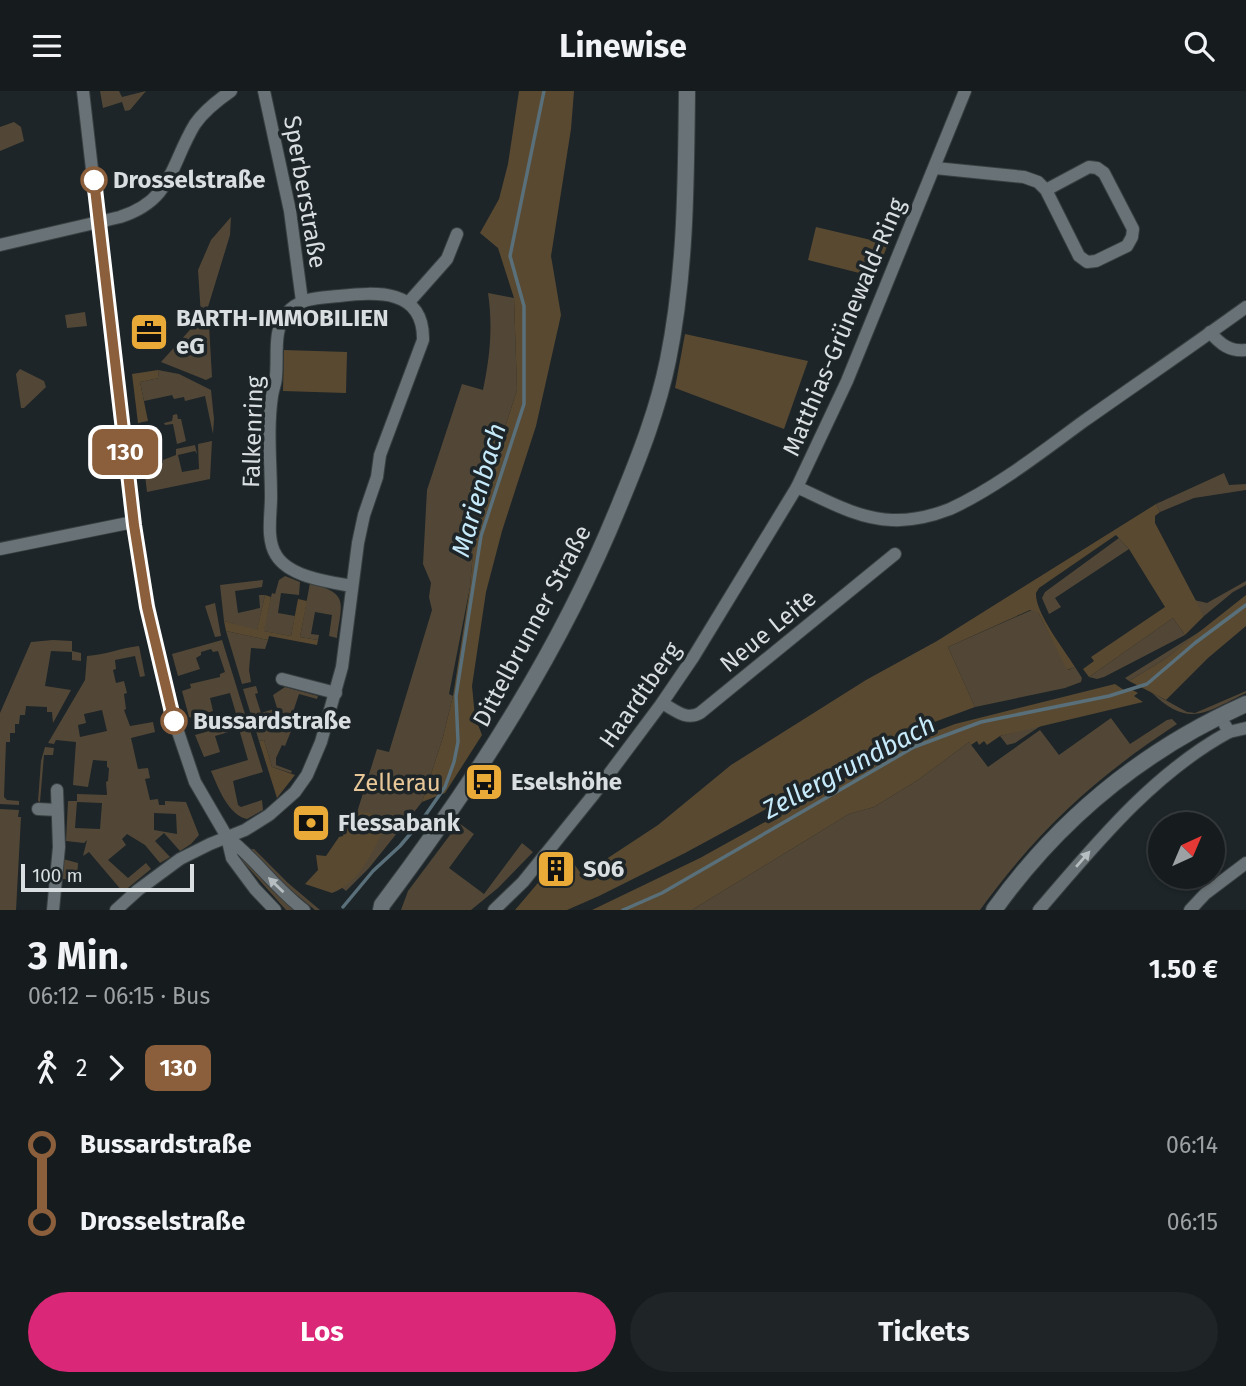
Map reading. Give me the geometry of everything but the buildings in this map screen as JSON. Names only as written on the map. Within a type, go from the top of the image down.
[{"type":"street","points":[[83,91],[133,522],[147,607],[174,720],[195,782],[227,837],[232,858],[275,910]]},
{"type":"street","points":[[0,245],[135,212],[158,197],[171,178],[197,122],[231,91]]},
{"type":"street","name":"Sperberstraße","points":[[264,91],[290,211],[302,301]]},
{"type":"street","name":"Dittelbrunner Straße","points":[[383,906],[447,817],[522,702],[598,558],[643,446],[662,387],[674,325],[684,220],[687,91]]},
{"type":"street","name":"Matthias-Grünewald-Ring","points":[[965,91],[847,381],[797,487],[849,511],[878,519],[894,521],[927,517],[950,509],[989,487],[1246,307]]},
{"type":"street","points":[[935,168],[1024,177],[1038,182],[1046,190],[1079,256],[1087,262],[1096,261],[1127,246],[1133,229],[1104,173],[1097,168],[1088,167],[1046,190]]},
{"type":"street","points":[[408,303],[442,266],[457,233]]},
{"type":"street","points":[[116,910],[180,859],[245,830],[269,815],[295,792],[311,767],[336,692],[346,645],[363,519],[377,477],[380,455],[423,339],[419,318],[408,303],[392,295],[378,292],[302,301]]},
{"type":"street","name":"Falkenring","points":[[302,301],[287,312],[278,333],[269,461],[271,543],[278,558],[289,568],[352,586]]},
{"type":"street","points":[[1210,333],[1220,344],[1236,351],[1246,351]]},
{"type":"street","name":"Haardtberg","points":[[494,910],[523,882],[594,794],[662,702],[707,635],[797,487]]},
{"type":"street","points":[[0,549],[133,522]]},
{"type":"street","name":"Neue Leite","points":[[662,702],[686,717],[701,713],[895,554]]},
{"type":"street","points":[[282,678],[336,692]]},
{"type":"street","points":[[994,910],[1037,856],[1119,778],[1192,730],[1246,704]]},
{"type":"street","points":[[1220,716],[1228,732]]},
{"type":"street","points":[[1039,910],[1102,837],[1139,800],[1190,757],[1228,732],[1246,728]]},
{"type":"street","points":[[53,910],[59,847],[58,790]]},
{"type":"street","points":[[38,809],[57,810]]},
{"type":"street","points":[[227,837],[244,850],[271,880],[304,910]]},
{"type":"street","points":[[1190,910],[1205,894],[1246,863]]},
{"type":"green space","points":[[100,91],[119,91],[122,97],[146,91],[130,110],[125,111],[122,102],[103,108]]},
{"type":"green space","points":[[14,122],[21,127],[24,141],[0,151],[0,127]]},
{"type":"green space","points":[[231,217],[230,235],[208,307],[209,315],[201,316],[198,270],[211,240]]},
{"type":"green space","name":"Zellerau","points":[[488,293],[514,298],[517,390],[476,517],[470,587],[449,694],[453,696],[422,802],[369,868],[346,891],[335,882],[377,749],[389,752],[432,610],[429,597],[431,583],[423,564],[427,490],[462,384],[483,390],[490,341]]},
{"type":"green space","points":[[85,312],[87,326],[67,328],[65,315]]},
{"type":"green space","points":[[197,322],[209,325],[212,377],[206,380],[161,362]]},
{"type":"green space","points":[[20,369],[44,381],[46,387],[24,408],[21,408],[16,374]]},
{"type":"green space","points":[[158,370],[179,374],[211,390],[213,434],[205,396],[185,401],[184,397],[174,399],[172,395],[144,401],[140,382],[159,378]]},
{"type":"green space","points":[[177,414],[178,419],[181,419],[186,441],[177,444],[173,424],[164,423],[172,421],[173,415]]},
{"type":"green space","points":[[212,441],[210,479],[147,492],[144,466],[163,463],[163,460],[176,455],[176,449],[195,445],[197,454],[195,451],[178,455],[182,472],[199,469],[198,444]]},
{"type":"green space","points":[[1224,473],[1229,485],[1246,484],[1246,490],[1194,498],[1160,512],[1156,504]]},
{"type":"green space","points":[[1119,538],[1129,549],[1055,598],[1061,607],[1049,614],[1042,598],[1045,592]]},
{"type":"green space","points":[[285,576],[300,582],[299,595],[281,593],[278,613],[295,616],[291,636],[263,631],[272,593],[275,594],[279,580]]},
{"type":"green space","points":[[263,580],[262,587],[235,591],[238,613],[260,608],[259,595],[265,595],[257,631],[224,621],[220,585]]},
{"type":"green space","points":[[1246,581],[1246,585],[1204,616],[1194,600],[1207,603]]},
{"type":"green space","points":[[310,583],[331,591],[340,601],[337,638],[329,636],[332,615],[315,612],[311,634],[319,635],[318,640],[300,637]]},
{"type":"green space","points":[[215,603],[221,636],[215,637],[205,606]]},
{"type":"green space","points":[[1034,609],[1068,670],[1075,667],[1082,678],[1081,682],[1065,688],[975,707],[948,647]]},
{"type":"green space","points":[[1173,618],[1185,635],[1104,677],[1089,677]]},
{"type":"green space","points":[[1204,629],[1165,659],[1129,681],[1125,678]]},
{"type":"green space","points":[[226,631],[268,640],[265,649],[251,648],[251,682],[242,684]]},
{"type":"green space","points":[[222,640],[263,772],[233,781],[238,805],[241,807],[262,800],[263,810],[247,819],[229,806],[211,771],[248,760],[239,729],[215,736],[220,752],[204,757],[195,735],[209,731],[208,726],[237,717],[230,693],[210,698],[213,711],[192,718],[189,717],[182,691],[191,688],[190,684],[220,677],[220,674],[225,672],[218,651],[213,652],[211,649],[201,652],[196,658],[200,669],[178,676],[172,654]]},
{"type":"green space","points":[[72,641],[72,651],[81,653],[81,661],[72,660],[72,652],[51,651],[45,686],[71,690],[53,723],[52,712],[47,712],[47,707],[26,706],[25,715],[20,715],[19,724],[15,724],[15,733],[10,733],[10,742],[6,742],[4,797],[7,800],[19,801],[19,805],[0,804],[0,713],[31,642]]},
{"type":"green space","points":[[139,646],[145,676],[140,677],[135,656],[115,660],[116,669],[113,670],[116,683],[124,681],[127,693],[124,694],[124,710],[130,726],[153,722],[155,732],[131,738],[138,769],[148,768],[150,778],[145,779],[150,800],[158,799],[159,805],[165,805],[165,801],[186,802],[199,835],[180,851],[164,833],[155,841],[170,857],[160,863],[145,845],[127,834],[122,839],[126,845],[108,860],[128,878],[146,863],[151,869],[123,892],[89,852],[83,856],[87,840],[84,843],[66,841],[68,801],[77,801],[77,794],[107,795],[107,761],[93,760],[88,787],[73,785],[76,742],[56,740],[54,744],[48,743],[85,680],[87,656]],"holes":[[[102,710],[107,731],[80,737],[78,725],[86,723],[84,714]],[[77,802],[102,803],[100,829],[75,828]],[[154,813],[176,814],[177,834],[154,830]]]},
{"type":"green space","points":[[256,686],[258,693],[255,694],[261,713],[277,708],[273,695],[285,687],[318,696],[317,699],[299,694],[293,712],[311,718],[307,731],[293,726],[285,746],[282,745],[276,758],[276,765],[292,771],[291,773],[272,767],[264,740],[259,741],[243,689]]},
{"type":"green space","points":[[1246,691],[1208,711],[1198,713],[1187,714],[1164,703],[1151,692],[1187,712],[1195,713]]},
{"type":"green space","points":[[1111,718],[1130,744],[1167,720],[1172,719],[1177,724],[1120,764],[1070,807],[1023,855],[980,910],[692,910],[849,814],[874,807],[918,780],[969,742],[988,767],[1040,730],[1059,755]]},
{"type":"green space","points":[[1042,725],[1015,743],[1007,745],[1000,736]]},
{"type":"green space","points":[[45,747],[54,748],[53,755],[44,755],[40,802],[41,761]]},
{"type":"green space","points":[[0,809],[19,810],[18,817],[21,817],[16,910],[0,910]]},
{"type":"green space","points":[[459,823],[474,834],[449,868],[484,894],[522,843],[533,852],[498,888],[471,910],[401,910],[408,891]]},
{"type":"green space","points":[[251,849],[320,910],[315,910],[286,886]]},
{"type":"green space","points":[[241,854],[266,884],[295,910],[286,910],[238,856]]},
{"type":"green space","points":[[63,859],[78,863],[77,880],[62,879]]},
{"type":"shaded area","points":[[519,91],[574,91],[571,129],[551,256],[561,315],[536,426],[502,531],[486,592],[472,686],[475,717],[482,735],[445,793],[422,802],[453,696],[470,587],[476,517],[517,390],[514,298],[498,248],[480,233],[499,199],[508,164]]},
{"type":"shaded area","points":[[816,227],[888,244],[875,277],[808,260]]},
{"type":"shaded area","points":[[685,334],[808,361],[784,429],[675,388]]},
{"type":"shaded area","points":[[284,350],[347,352],[346,393],[283,391]]},
{"type":"shaded area","points":[[158,370],[159,378],[140,382],[148,421],[138,423],[132,374]]},
{"type":"shaded area","points":[[1156,504],[1160,512],[1155,516],[1155,523],[1204,616],[1185,635],[1173,618],[1089,677],[1083,669],[1094,661],[1091,657],[1165,607],[1129,549],[1116,535],[1039,588],[1036,593],[1045,620],[1075,667],[1067,670],[1039,614],[1030,610],[948,647],[975,707],[910,731],[685,853],[599,896],[567,910],[515,910],[543,877],[552,884],[572,861],[582,875],[658,825],[731,765],[866,680],[937,641]]},
{"type":"shaded area","points":[[265,595],[271,597],[264,631],[291,636],[298,599],[307,601],[300,637],[318,640],[317,645],[269,636],[268,640],[226,631],[224,621],[257,630]]},
{"type":"shaded area","points":[[1246,595],[1246,626],[1208,658],[1166,700],[1129,681],[1165,659]]},
{"type":"shaded area","points":[[1115,684],[1124,690],[1129,688],[1138,693],[1134,696],[1143,702],[1000,736],[987,745],[984,741],[979,745],[977,741],[971,745],[969,742],[918,780],[874,807],[849,814],[692,910],[592,910],[700,858],[913,740],[955,724]]},
{"type":"shaded area","points":[[264,740],[272,767],[295,775],[277,798],[259,741]]},
{"type":"shaded area","points":[[366,812],[388,819],[360,872],[332,893],[305,884],[318,870],[316,855],[326,856],[339,837],[343,836],[345,822],[336,820],[337,813]]},
{"type":"waterway","name":"Marienbach","points":[[343,907],[422,820],[445,787],[454,762],[458,742],[456,696],[481,536],[524,404],[524,306],[510,256],[544,91]]},
{"type":"waterway","name":"Zellergrundbach","points":[[623,910],[662,893],[914,747],[981,722],[1109,696],[1147,684],[1195,643],[1246,605]]},
{"type":"bus line","name":"130","points":[[94,180],[134,525],[147,607],[174,721]]},
{"type":"place","name":"Drosselstraße","points":[[94,180]]},
{"type":"place","name":"BARTH-IMMOBILIEN eG","points":[[149,332]]},
{"type":"place","name":"Bussardstraße","points":[[174,721]]},
{"type":"place","name":"Eselshöhe","points":[[484,782]]},
{"type":"place","name":"Flessabank","points":[[311,823]]},
{"type":"place","name":"S06","points":[[556,869]]}]
